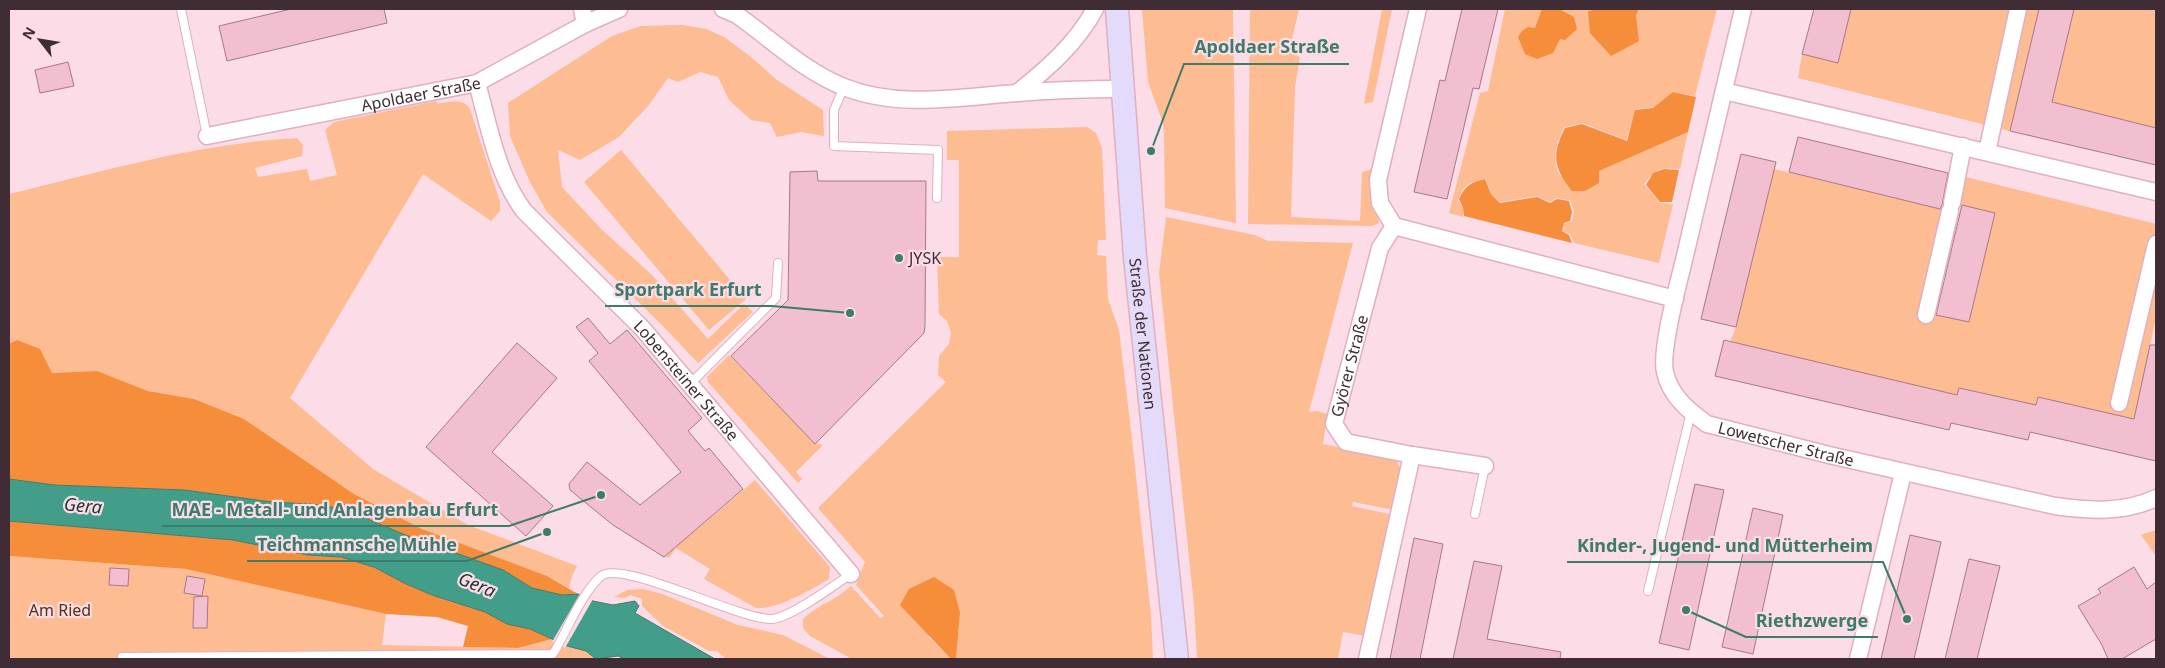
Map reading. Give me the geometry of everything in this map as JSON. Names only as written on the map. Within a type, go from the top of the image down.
[{"type":"main road","name":"Straße der Nationen","points":[[1117,9],[1136,266],[1177,659]]},
{"type":"street","name":"Apoldaer Straße","points":[[207,136],[477,83],[584,16],[619,9]]},
{"type":"street","points":[[724,9],[737,15],[815,72],[844,87],[870,95],[914,100],[940,100],[1017,93],[1123,89]]},
{"type":"street","points":[[1017,93],[1065,51],[1080,33],[1095,9]]},
{"type":"street","points":[[1418,9],[1378,180],[1380,203],[1394,226],[1675,299]]},
{"type":"street","name":"Lowetscher Straße","points":[[1743,9],[1675,299],[1665,352],[1665,372],[1674,394],[1691,412],[1707,424],[1903,473],[2055,506],[2082,510],[2126,508],[2156,498]]},
{"type":"street","points":[[1987,152],[2018,9]]},
{"type":"street","name":"Lobensteiner Straße","points":[[477,83],[503,174],[512,196],[524,211],[642,328],[851,574]]},
{"type":"street","points":[[1724,91],[2156,192]]},
{"type":"street","points":[[1926,315],[1963,146]]},
{"type":"street","name":"Györer Straße","points":[[1394,226],[1380,248],[1334,424],[1346,442],[1412,455],[1485,466]]},
{"type":"street","points":[[2119,403],[2156,244]]},
{"type":"street","points":[[1367,659],[1412,455]]},
{"type":"street","points":[[1858,659],[1903,473]]},
{"type":"lane","points":[[181,9],[207,136]]},
{"type":"lane","points":[[844,87],[834,110],[834,146],[938,150],[937,198]]},
{"type":"lane","points":[[690,384],[776,298],[778,263]]},
{"type":"lane","points":[[1648,591],[1691,412]]},
{"type":"lane","points":[[1475,514],[1485,466]]},
{"type":"lane","points":[[122,657],[201,653],[553,654],[588,593],[602,575],[612,572],[669,586],[738,613],[774,619],[797,608],[851,574]]},
{"type":"green space","points":[[1142,9],[1233,9],[1236,223],[1165,208],[1163,123],[1148,82]]},
{"type":"green space","points":[[1250,9],[1299,9],[1289,52],[1300,57],[1295,87],[1291,217],[1360,221],[1362,172],[1376,168],[1374,201],[1379,223],[1372,226],[1248,224]]},
{"type":"green space","points":[[1382,9],[1392,9],[1373,102],[1364,104]]},
{"type":"green space","points":[[1505,9],[1597,9],[1588,11],[1639,41],[1636,15],[1639,9],[1717,9],[1695,96],[1673,92],[1655,107],[1636,109],[1626,140],[1583,123],[1564,127],[1557,145],[1555,158],[1560,176],[1599,171],[1688,132],[1680,169],[1668,168],[1659,170],[1644,184],[1660,203],[1673,204],[1659,263],[1574,243],[1570,234],[1563,231],[1564,224],[1572,221],[1574,211],[1570,200],[1556,198],[1550,202],[1537,196],[1500,202],[1491,194],[1486,179],[1475,181],[1463,190],[1458,200],[1463,209],[1463,217],[1449,213],[1480,93],[1488,91]]},
{"type":"green space","points":[[1851,9],[2039,9],[2010,131],[1798,78],[1802,54],[1838,62]]},
{"type":"green space","points":[[2074,9],[2156,9],[2156,128],[2052,103]]},
{"type":"green space","points":[[682,25],[706,29],[724,37],[777,80],[823,110],[824,136],[801,132],[777,137],[770,123],[751,120],[729,100],[718,77],[700,72],[678,82],[668,78],[648,106],[619,137],[580,160],[558,150],[562,187],[601,229],[652,275],[708,339],[744,304],[753,312],[698,363],[547,212],[530,182],[510,136],[508,103],[612,36],[641,26]]},
{"type":"green space","points":[[436,101],[438,104],[460,102],[470,109],[500,202],[500,211],[491,221],[423,174],[290,398],[373,469],[468,525],[577,566],[569,588],[547,576],[422,529],[354,494],[244,419],[194,399],[148,391],[97,371],[52,373],[17,340],[9,344],[9,194],[116,167],[188,152],[260,141],[297,138],[303,145],[302,156],[255,168],[258,177],[307,169],[310,181],[337,175],[325,130],[334,122]]},
{"type":"green space","points":[[1087,127],[1096,133],[1102,148],[1106,240],[1098,240],[1097,255],[1106,256],[1108,299],[1119,330],[1151,615],[1153,659],[956,659],[960,613],[928,636],[951,659],[852,659],[810,636],[803,628],[803,619],[851,586],[880,618],[884,616],[856,585],[865,562],[818,508],[946,382],[938,375],[939,356],[949,344],[951,332],[947,321],[939,314],[937,257],[959,257],[959,160],[947,160],[947,131]]},
{"type":"green space","points":[[621,150],[746,299],[709,330],[584,182]]},
{"type":"green space","points":[[1774,169],[1959,213],[1935,314],[1969,322],[1995,213],[1960,205],[1966,177],[2156,224],[2156,318],[2134,419],[2038,397],[2036,405],[1959,388],[1957,395],[1730,342],[1736,327]]},
{"type":"green space","points":[[1166,217],[1255,235],[1268,241],[1353,243],[1309,412],[1317,411],[1327,414],[1323,444],[1396,460],[1402,471],[1394,510],[1353,502],[1352,506],[1394,515],[1366,636],[1343,632],[1338,659],[1197,659],[1194,605],[1159,273]]},
{"type":"green space","points":[[729,355],[815,443],[823,445],[796,472],[802,479],[798,483],[708,382],[707,377]]},
{"type":"green space","points":[[755,480],[830,567],[829,579],[783,603],[764,608],[756,608],[704,579],[710,569],[676,548],[669,558],[665,556]]},
{"type":"green space","points":[[2156,530],[2156,556],[2141,535]]},
{"type":"green space","name":"Am Ried","points":[[9,556],[186,569],[386,614],[382,645],[518,648],[552,639],[567,646],[586,651],[596,659],[9,659]]},
{"type":"green space","points":[[643,589],[662,594],[738,625],[783,635],[830,659],[726,659],[717,651],[709,651],[663,626],[642,606],[642,599],[631,595],[624,598],[614,597],[627,590]]},
{"type":"shaded area","points":[[1542,9],[1559,9],[1574,17],[1577,29],[1565,40],[1560,39],[1553,53],[1537,59],[1525,54],[1518,37],[1528,27],[1535,28]]},
{"type":"shaded area","points":[[1597,9],[1639,9],[1636,15],[1639,41],[1611,56],[1590,33],[1588,11]]},
{"type":"shaded area","points":[[1673,92],[1696,97],[1688,132],[1599,171],[1599,183],[1585,191],[1572,191],[1561,175],[1556,161],[1558,146],[1565,128],[1582,124],[1627,141],[1635,110],[1653,108]]},
{"type":"shaded area","points":[[1664,169],[1679,170],[1672,202],[1660,202],[1646,185],[1653,173]]},
{"type":"shaded area","points":[[1485,179],[1491,194],[1500,203],[1537,197],[1550,203],[1557,199],[1569,201],[1572,212],[1570,221],[1564,223],[1562,231],[1569,235],[1572,243],[1464,216],[1459,199],[1461,195],[1469,185]]},
{"type":"shaded area","points":[[17,340],[40,349],[52,373],[97,371],[148,391],[194,399],[244,419],[354,494],[422,529],[547,576],[578,594],[562,595],[532,588],[503,570],[403,534],[343,509],[184,490],[54,485],[9,479],[9,344]]},
{"type":"shaded area","points":[[9,521],[233,540],[308,555],[341,557],[374,567],[432,595],[485,612],[507,624],[530,629],[552,639],[518,648],[463,647],[468,626],[437,617],[386,614],[186,569],[9,556]]},
{"type":"shaded area","points":[[934,577],[954,590],[960,613],[956,659],[951,659],[900,605],[909,589]]},
{"type":"water","name":"Gera","points":[[9,479],[54,485],[184,490],[272,502],[311,504],[344,509],[403,534],[503,570],[532,588],[562,595],[578,594],[593,601],[613,605],[635,601],[639,606],[635,613],[715,659],[625,659],[618,656],[596,659],[586,651],[567,646],[530,629],[507,624],[485,612],[432,595],[404,583],[374,567],[341,557],[308,555],[233,540],[9,521]]},
{"type":"pier","points":[[581,592],[593,599],[565,648],[552,642]]},
{"type":"building","points":[[291,9],[384,9],[387,23],[227,61],[219,26]]},
{"type":"building","points":[[1462,9],[1498,9],[1479,89],[1473,88],[1447,199],[1414,192],[1440,80],[1445,81]]},
{"type":"building","points":[[1814,9],[1851,9],[1838,63],[1802,54]]},
{"type":"building","points":[[2039,9],[2074,9],[2052,102],[2156,128],[2156,165],[2010,131]]},
{"type":"building","points":[[68,62],[74,86],[40,93],[35,70]]},
{"type":"building","points":[[1798,137],[1948,173],[1942,205],[1940,209],[1789,172]]},
{"type":"building","points":[[1741,154],[1776,162],[1736,327],[1701,319]]},
{"type":"building","points":[[817,171],[818,181],[926,181],[925,326],[924,333],[815,444],[731,356],[788,300],[790,172]]},
{"type":"building","points":[[1962,205],[1995,213],[1969,322],[1936,315]]},
{"type":"building","points":[[588,318],[610,344],[627,330],[702,418],[688,431],[705,451],[709,448],[743,489],[664,557],[613,525],[570,490],[569,484],[587,462],[640,505],[681,472],[589,361],[598,353],[576,327]]},
{"type":"building","points":[[1724,340],[1957,395],[1959,388],[2036,405],[2038,397],[2134,419],[2150,345],[2156,345],[2156,461],[2030,432],[2028,440],[1951,423],[1949,430],[1715,376]]},
{"type":"building","points":[[517,343],[557,378],[492,452],[553,506],[526,536],[426,447]]},
{"type":"building","points":[[1695,484],[1724,490],[1689,650],[1659,643]]},
{"type":"building","points":[[1753,508],[1783,515],[1753,654],[1722,647]]},
{"type":"building","points":[[1910,535],[1941,542],[1914,659],[1881,659]]},
{"type":"building","points":[[1414,538],[1443,544],[1420,659],[1390,659]]},
{"type":"building","points":[[1969,559],[2000,566],[1977,659],[1945,659]]},
{"type":"building","points":[[1474,561],[1502,566],[1487,639],[1561,652],[1560,659],[1453,659]]},
{"type":"building","points":[[2134,567],[2147,589],[2156,582],[2156,639],[2122,659],[2108,659],[2102,645],[2078,606],[2101,593],[2098,589]]},
{"type":"building","points":[[110,568],[129,569],[128,586],[109,585]]},
{"type":"building","points":[[187,576],[205,579],[202,596],[184,593]]},
{"type":"building","points":[[208,596],[207,628],[193,628],[194,597]]},
{"type":"place","name":"Apoldaer Straße","points":[[1151,151]]},
{"type":"place","name":"JYSK","points":[[899,258]]},
{"type":"place","name":"Sportpark Erfurt","points":[[850,313]]},
{"type":"place","name":"MAE - Metall- und Anlagenbau Erfurt","points":[[601,495]]},
{"type":"place","name":"Teichmannsche Mühle","points":[[547,532]]},
{"type":"place","name":"Riethzwerge","points":[[1686,610]]},
{"type":"place","name":"Kinder-, Jugend- und Mütterheim","points":[[1907,619]]}]
